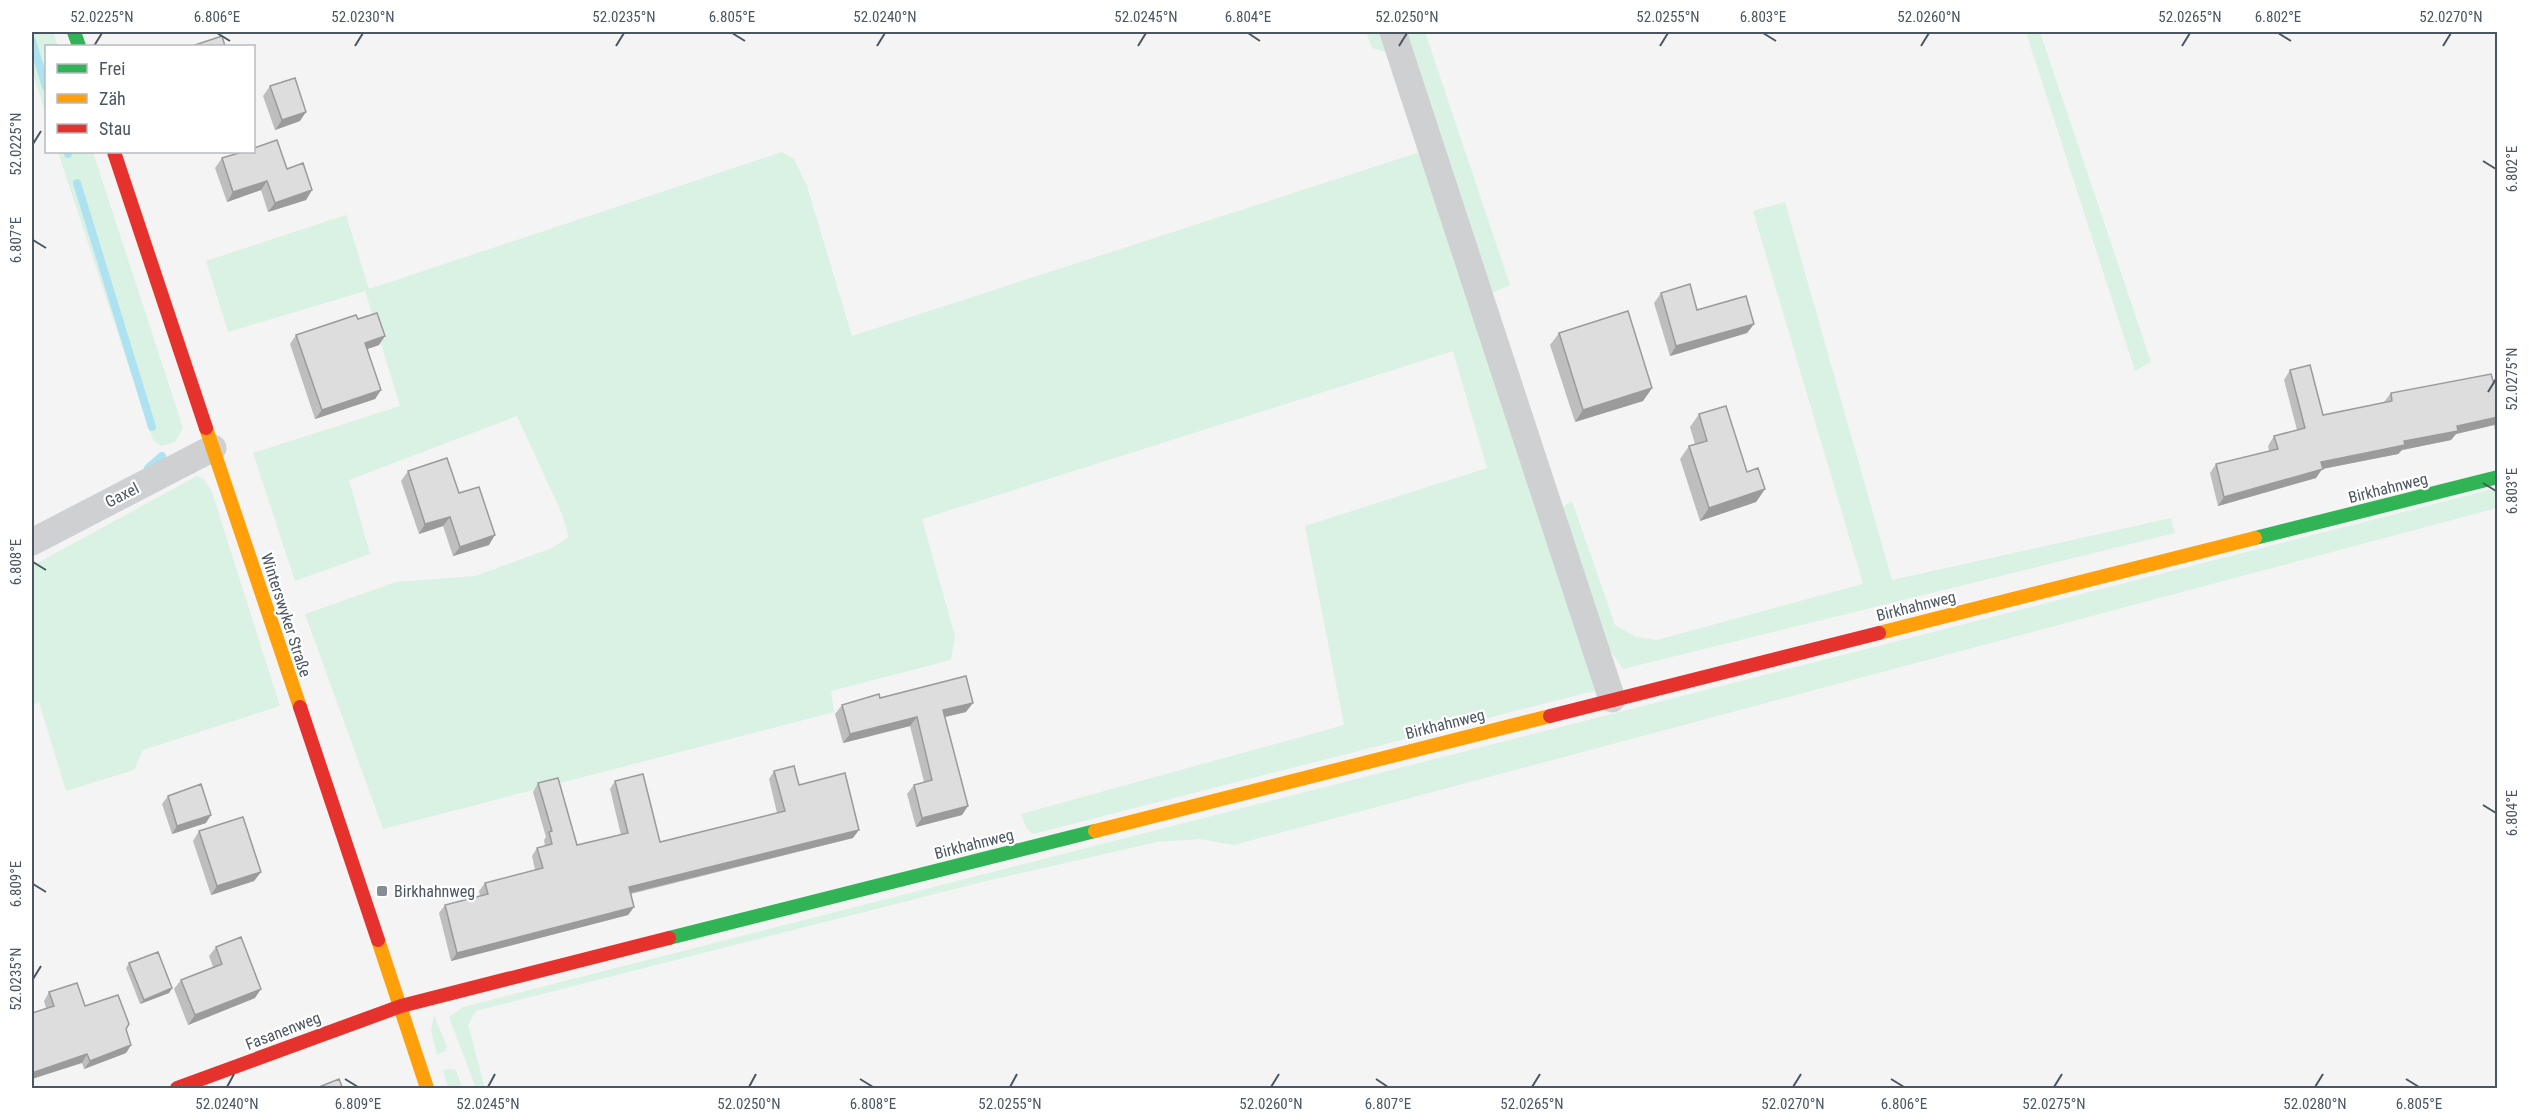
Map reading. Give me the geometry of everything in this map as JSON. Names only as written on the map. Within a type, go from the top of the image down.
[{"type":"street","points":[[1393,32],[1612,699]]},
{"type":"street","name":"Winterswyker Straße","points":[[114,153],[427,1089]]},
{"type":"street","name":"Gaxel","points":[[32,542],[213,448]]},
{"type":"street","name":"Birkhahnweg","points":[[401,1006],[2498,477]]},
{"type":"street","name":"Fasanenweg","points":[[177,1089],[401,1006]]},
{"type":"green space","points":[[32,32],[53,32],[58,45],[45,45],[45,112],[32,70]]},
{"type":"green space","points":[[1366,32],[1388,32],[1598,690],[1033,834],[1026,828],[1021,814],[1344,725],[1305,526],[1487,468],[1453,351],[922,519],[955,636],[951,660],[831,691],[834,712],[383,829],[305,614],[396,582],[475,576],[552,548],[569,537],[562,514],[517,416],[349,480],[370,554],[295,581],[253,453],[400,406],[365,291],[228,332],[206,261],[346,215],[369,289],[782,152],[794,159],[807,186],[852,336],[1420,152],[1386,52],[1372,48]]},
{"type":"green space","points":[[1401,32],[1425,32],[1510,285],[1487,295]]},
{"type":"green space","points":[[2026,32],[2040,32],[2151,362],[2135,371]]},
{"type":"green space","points":[[58,153],[93,153],[183,428],[175,442],[161,446],[153,440]]},
{"type":"green space","points":[[1785,202],[1892,580],[2171,518],[2175,533],[1623,669],[1603,640],[1560,509],[1572,501],[1615,625],[1636,637],[1657,640],[1863,584],[1753,211]]},
{"type":"green space","points":[[197,476],[204,479],[212,492],[280,706],[143,750],[134,770],[66,791],[39,702],[32,706],[32,566]]},
{"type":"green space","points":[[2497,488],[2497,508],[1234,845],[1200,839],[1157,842],[982,882],[476,1011],[468,1025],[485,1088],[476,1088],[449,1017],[463,1007]]},
{"type":"green space","points":[[434,1015],[447,1047],[445,1051],[437,1055],[431,1030]]},
{"type":"green space","points":[[443,1070],[456,1070],[462,1088],[448,1088]]},
{"type":"building","points":[[222,36],[225,45],[195,45]]},
{"type":"building","points":[[295,78],[306,112],[282,120],[270,86]]},
{"type":"building","points":[[277,140],[287,169],[303,163],[312,190],[275,203],[267,181],[233,192],[222,158],[239,153],[255,153],[255,148]]},
{"type":"building","points":[[1690,284],[1697,310],[1746,296],[1754,324],[1676,346],[1661,293]]},
{"type":"building","points":[[1628,311],[1652,388],[1583,410],[1559,333]]},
{"type":"building","points":[[377,313],[385,336],[365,343],[381,390],[322,410],[296,335],[356,315],[358,319]]},
{"type":"building","points":[[2310,365],[2323,415],[2392,401],[2391,393],[2491,374],[2493,381],[2498,380],[2498,417],[2457,426],[2458,431],[2404,441],[2405,445],[2321,462],[2323,469],[2224,497],[2216,464],[2278,449],[2274,436],[2305,428],[2290,370]]},
{"type":"building","points":[[1726,406],[1747,472],[1758,468],[1765,489],[1709,508],[1689,446],[1707,441],[1699,414]]},
{"type":"building","points":[[447,458],[459,493],[479,487],[495,535],[460,547],[450,517],[425,524],[408,471]]},
{"type":"building","points":[[966,676],[973,703],[943,710],[968,806],[922,818],[914,785],[932,780],[917,717],[850,734],[842,705],[879,694],[880,698]]},
{"type":"building","points":[[794,766],[799,785],[845,773],[859,830],[629,887],[634,907],[457,953],[445,905],[488,894],[485,883],[543,868],[537,848],[552,844],[549,832],[552,831],[538,783],[558,778],[577,845],[628,833],[615,781],[643,774],[660,842],[785,811],[774,771]]},
{"type":"building","points":[[201,784],[211,815],[177,826],[168,796]]},
{"type":"building","points":[[243,817],[261,872],[217,886],[199,831]]},
{"type":"building","points":[[241,937],[261,989],[195,1015],[181,980],[222,964],[216,947]]},
{"type":"building","points":[[158,952],[172,988],[144,1000],[129,963]]},
{"type":"building","points":[[77,983],[85,1006],[118,995],[129,1024],[126,1029],[131,1045],[90,1061],[87,1054],[32,1073],[32,1013],[54,1006],[49,992]]},
{"type":"building","points":[[339,1079],[343,1089],[314,1089]]},
{"type":"waterway","points":[[32,41],[45,84]]},
{"type":"waterway","points":[[77,183],[152,427]]},
{"type":"waterway","points":[[148,468],[162,456]]},
{"type":"traffic: fast","points":[[74,32],[79,45]]},
{"type":"traffic: fast","points":[[2255,538],[2498,477]]},
{"type":"traffic: fast","points":[[669,938],[1095,831]]},
{"type":"traffic: slow","points":[[206,428],[300,707]]},
{"type":"traffic: slow","points":[[1879,633],[2255,538]]},
{"type":"traffic: slow","points":[[1095,831],[1550,716]]},
{"type":"traffic: slow","points":[[378,940],[427,1088]]},
{"type":"traffic: jam","points":[[114,153],[206,428]]},
{"type":"traffic: jam","points":[[1550,716],[1879,633]]},
{"type":"traffic: jam","points":[[300,707],[378,940]]},
{"type":"traffic: jam","points":[[177,1088],[401,1006],[669,938]]},
{"type":"place","name":"Birkhahnweg","points":[[382,891]]}]
